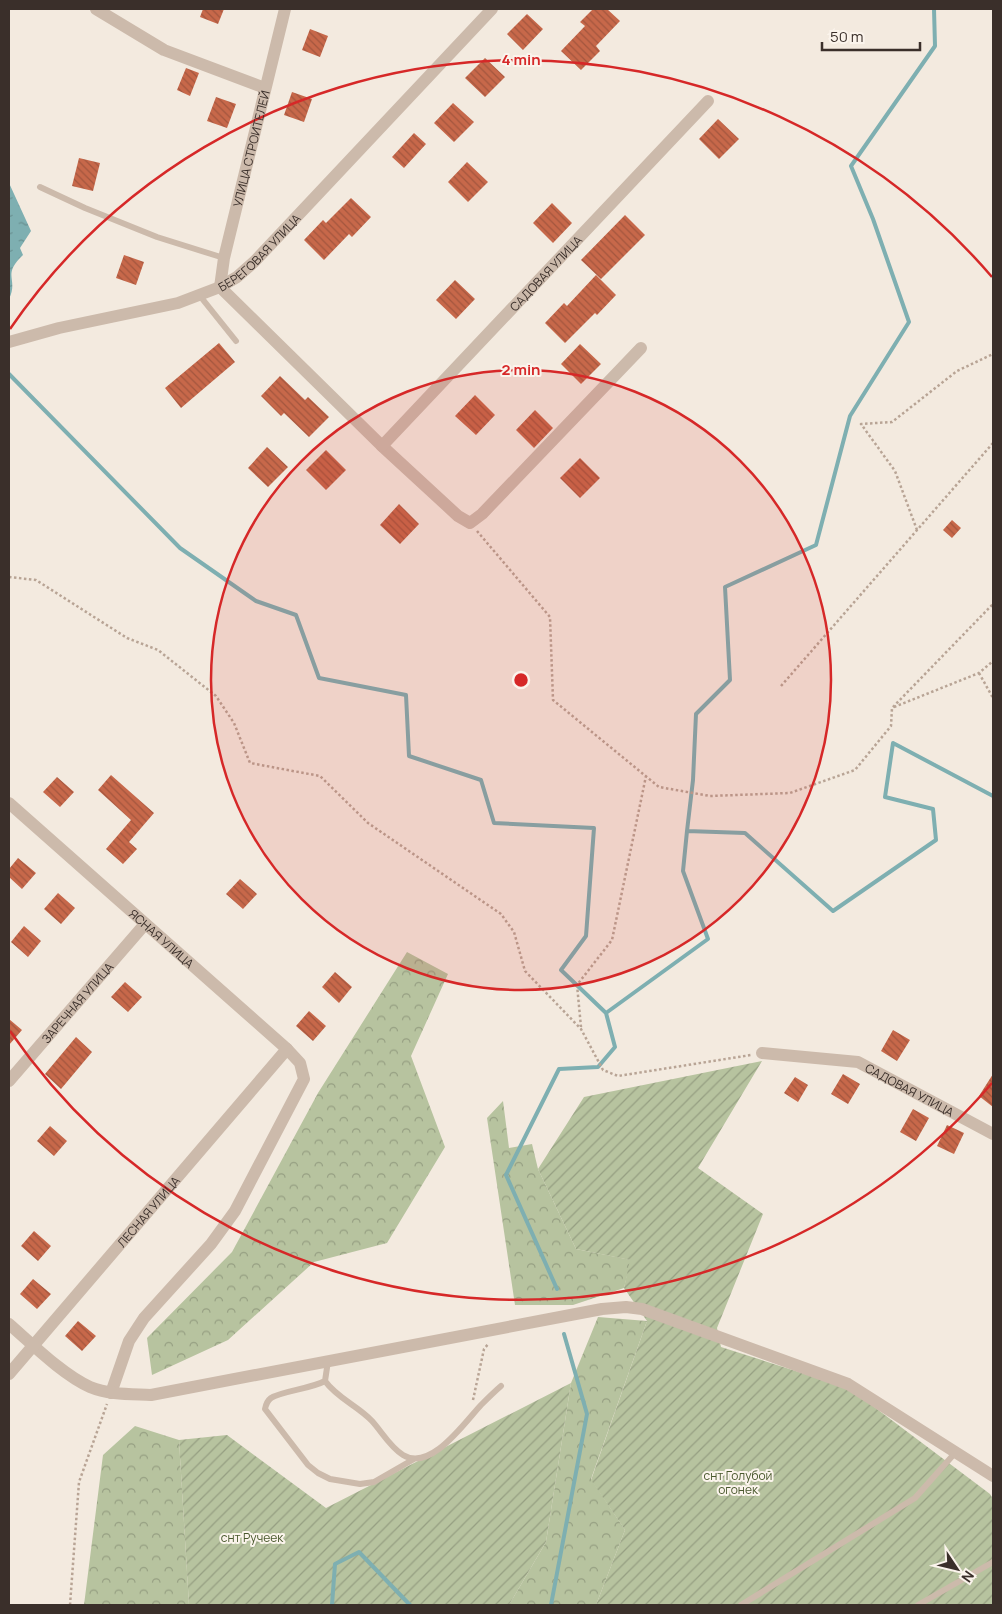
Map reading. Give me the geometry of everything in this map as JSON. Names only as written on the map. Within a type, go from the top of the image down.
[{"type":"street","points":[[96,9],[164,50],[265,88]]},
{"type":"street","name":"УЛИЦА СТРОИТЕЛЕЙ","points":[[220,287],[224,258],[285,9]]},
{"type":"street","name":"БЕРЕГОВАЯ УЛИЦА","points":[[470,524],[458,516],[382,446],[220,287],[238,277],[255,261],[492,9]]},
{"type":"street","name":"САДОВАЯ УЛИЦА","points":[[382,446],[708,101]]},
{"type":"street","points":[[9,342],[60,328],[178,303],[220,287]]},
{"type":"street","points":[[470,524],[482,514],[641,348]]},
{"type":"street","name":"ЯСНАЯ УЛИЦА","points":[[9,803],[288,1050],[300,1063],[304,1079],[235,1211],[211,1244],[144,1318],[129,1341],[112,1393]]},
{"type":"street","name":"ЗАРЕЧНАЯ УЛИЦА","points":[[9,1081],[146,924]]},
{"type":"street","name":"ЛЕСНАЯ УЛИЦА","points":[[9,1374],[288,1050]]},
{"type":"street","name":"САДОВАЯ УЛИЦА","points":[[762,1053],[858,1062],[993,1134]]},
{"type":"street","points":[[9,1324],[70,1375],[91,1387],[112,1393],[151,1395],[602,1309],[626,1307],[642,1310],[848,1384],[993,1476]]},
{"type":"lane","points":[[40,187],[156,237],[224,258]]},
{"type":"lane","points":[[200,296],[236,341]]},
{"type":"lane","points":[[328,1361],[326,1381],[331,1390],[354,1404],[372,1420],[394,1447],[403,1455],[414,1460]]},
{"type":"lane","points":[[326,1381],[269,1399],[265,1409],[308,1464],[318,1473],[330,1479],[360,1484],[374,1482],[436,1450],[455,1435],[481,1405],[501,1386]]},
{"type":"lane","points":[[741,1605],[915,1498],[955,1453]]},
{"type":"lane","points":[[918,1605],[993,1562]]},
{"type":"path","points":[[917,530],[895,471],[861,424],[892,422],[957,371],[993,354]]},
{"type":"path","points":[[781,686],[993,442]]},
{"type":"path","points":[[470,524],[550,617],[553,700],[659,787],[710,796],[790,793],[855,770],[891,726],[892,708],[993,604]]},
{"type":"path","points":[[9,576],[36,580],[127,638],[158,650],[216,696],[234,723],[250,763],[320,776],[368,823],[501,914],[514,932],[525,970],[581,1029],[603,1070],[618,1076],[762,1053]]},
{"type":"path","points":[[892,708],[979,673],[993,661]]},
{"type":"path","points":[[979,673],[993,698]]},
{"type":"path","points":[[581,1029],[577,985],[612,940],[646,775]]},
{"type":"path","points":[[472,1402],[484,1350],[488,1343],[495,1340]]},
{"type":"path","points":[[70,1605],[80,1482],[112,1393]]},
{"type":"green space","points":[[407,952],[448,974],[411,1056],[445,1147],[387,1243],[314,1262],[228,1340],[152,1375],[147,1338],[232,1252],[318,1093]]},
{"type":"green space","name":"снт Голубой огонек","points":[[762,1061],[698,1168],[763,1214],[717,1328],[721,1347],[849,1388],[990,1494],[993,1499],[993,1605],[596,1605],[625,1530],[591,1480],[647,1321],[624,1288],[630,1260],[576,1249],[538,1169],[584,1097]]},
{"type":"green space","points":[[503,1101],[509,1148],[532,1144],[538,1169],[576,1249],[631,1260],[624,1288],[573,1305],[515,1305],[487,1118]]},
{"type":"green space","points":[[598,1317],[647,1321],[591,1479],[625,1530],[596,1605],[509,1605],[546,1542],[571,1383]]},
{"type":"green space","name":"снт Ручеек","points":[[571,1383],[546,1542],[509,1605],[189,1605],[179,1440],[227,1435],[326,1508]]},
{"type":"green space","points":[[135,1426],[179,1440],[189,1605],[84,1605],[103,1455]]},
{"type":"water","points":[[9,183],[31,231],[20,248],[23,255],[13,268],[12,292],[9,299]]},
{"type":"building","points":[[203,9],[224,9],[218,24],[200,17]]},
{"type":"building","points":[[593,9],[607,9],[620,21],[596,46],[600,51],[581,70],[561,51],[585,26],[580,22]]},
{"type":"building","points":[[527,14],[543,29],[523,50],[507,34]]},
{"type":"building","points":[[310,29],[328,36],[320,57],[302,50]]},
{"type":"building","points":[[485,58],[505,77],[485,97],[465,78]]},
{"type":"building","points":[[186,68],[199,73],[190,96],[177,90]]},
{"type":"building","points":[[292,92],[312,99],[304,122],[284,115]]},
{"type":"building","points":[[216,97],[236,104],[227,128],[207,121]]},
{"type":"building","points":[[453,103],[474,122],[454,142],[434,123]]},
{"type":"building","points":[[718,119],[739,139],[719,159],[699,139]]},
{"type":"building","points":[[414,133],[426,144],[404,168],[392,157]]},
{"type":"building","points":[[79,158],[100,163],[93,191],[72,186]]},
{"type":"building","points":[[467,162],[488,182],[468,202],[448,182]]},
{"type":"building","points":[[351,198],[371,217],[352,237],[349,234],[324,260],[304,240],[323,220],[326,223]]},
{"type":"building","points":[[552,203],[572,223],[553,243],[533,223]]},
{"type":"building","points":[[625,215],[645,235],[601,279],[581,260]]},
{"type":"building","points":[[124,255],[144,262],[136,285],[116,278]]},
{"type":"building","points":[[596,275],[616,295],[597,315],[595,313],[565,343],[545,323],[564,303],[567,306]]},
{"type":"building","points":[[455,280],[475,299],[456,319],[436,300]]},
{"type":"building","points":[[219,343],[235,362],[181,408],[165,388]]},
{"type":"building","points":[[580,344],[601,364],[581,384],[561,364]]},
{"type":"building","points":[[280,376],[305,400],[308,397],[329,417],[309,437],[284,413],[281,416],[261,396]]},
{"type":"building","points":[[475,395],[495,415],[476,435],[455,416]]},
{"type":"building","points":[[535,410],[553,428],[534,448],[516,430]]},
{"type":"building","points":[[267,447],[288,467],[268,487],[248,468]]},
{"type":"building","points":[[326,450],[346,470],[326,490],[306,470]]},
{"type":"building","points":[[580,458],[600,478],[580,498],[560,478]]},
{"type":"building","points":[[399,504],[419,524],[400,544],[380,525]]},
{"type":"building","points":[[952,520],[961,528],[952,538],[943,530]]},
{"type":"building","points":[[111,775],[154,813],[129,842],[137,849],[123,864],[106,849],[131,820],[98,790]]},
{"type":"building","points":[[57,777],[74,792],[60,807],[43,792]]},
{"type":"building","points":[[18,858],[36,873],[22,889],[9,877],[9,869]]},
{"type":"building","points":[[240,879],[257,894],[243,909],[226,894]]},
{"type":"building","points":[[58,893],[75,908],[61,924],[44,909]]},
{"type":"building","points":[[24,926],[41,941],[28,957],[11,942]]},
{"type":"building","points":[[335,972],[352,987],[339,1003],[322,987]]},
{"type":"building","points":[[125,982],[142,997],[128,1012],[111,997]]},
{"type":"building","points":[[309,1011],[326,1026],[313,1041],[296,1026]]},
{"type":"building","points":[[9,1019],[22,1030],[9,1045]]},
{"type":"building","points":[[893,1030],[910,1040],[897,1061],[881,1051]]},
{"type":"building","points":[[76,1037],[92,1052],[61,1089],[45,1074]]},
{"type":"building","points":[[843,1074],[860,1084],[848,1104],[831,1094]]},
{"type":"building","points":[[993,1074],[993,1107],[979,1096]]},
{"type":"building","points":[[795,1077],[808,1085],[798,1102],[784,1093]]},
{"type":"building","points":[[913,1109],[929,1118],[916,1141],[900,1132]]},
{"type":"building","points":[[947,1125],[964,1133],[954,1154],[937,1146]]},
{"type":"building","points":[[50,1126],[67,1141],[54,1156],[37,1141]]},
{"type":"building","points":[[34,1231],[51,1246],[38,1261],[21,1246]]},
{"type":"building","points":[[33,1279],[51,1294],[37,1309],[20,1294]]},
{"type":"building","points":[[78,1321],[96,1336],[82,1351],[65,1336]]},
{"type":"waterway","points":[[687,831],[693,780],[696,714],[730,680],[725,587],[816,545],[850,416],[909,322],[873,219],[851,166],[935,46],[934,9]]},
{"type":"waterway","points":[[9,374],[180,548],[256,601],[296,615],[319,678],[406,695],[409,756],[481,780],[494,823],[594,828],[586,936],[561,970],[606,1013]]},
{"type":"waterway","points":[[557,1289],[506,1175],[559,1069],[598,1067],[615,1047],[606,1013],[708,939],[683,871],[687,831],[745,833],[833,911],[936,840],[933,809],[885,797],[893,743],[993,796]]},
{"type":"waterway","points":[[551,1605],[587,1414],[564,1334]]},
{"type":"waterway","points":[[332,1605],[335,1564],[359,1552],[410,1605]]}]
